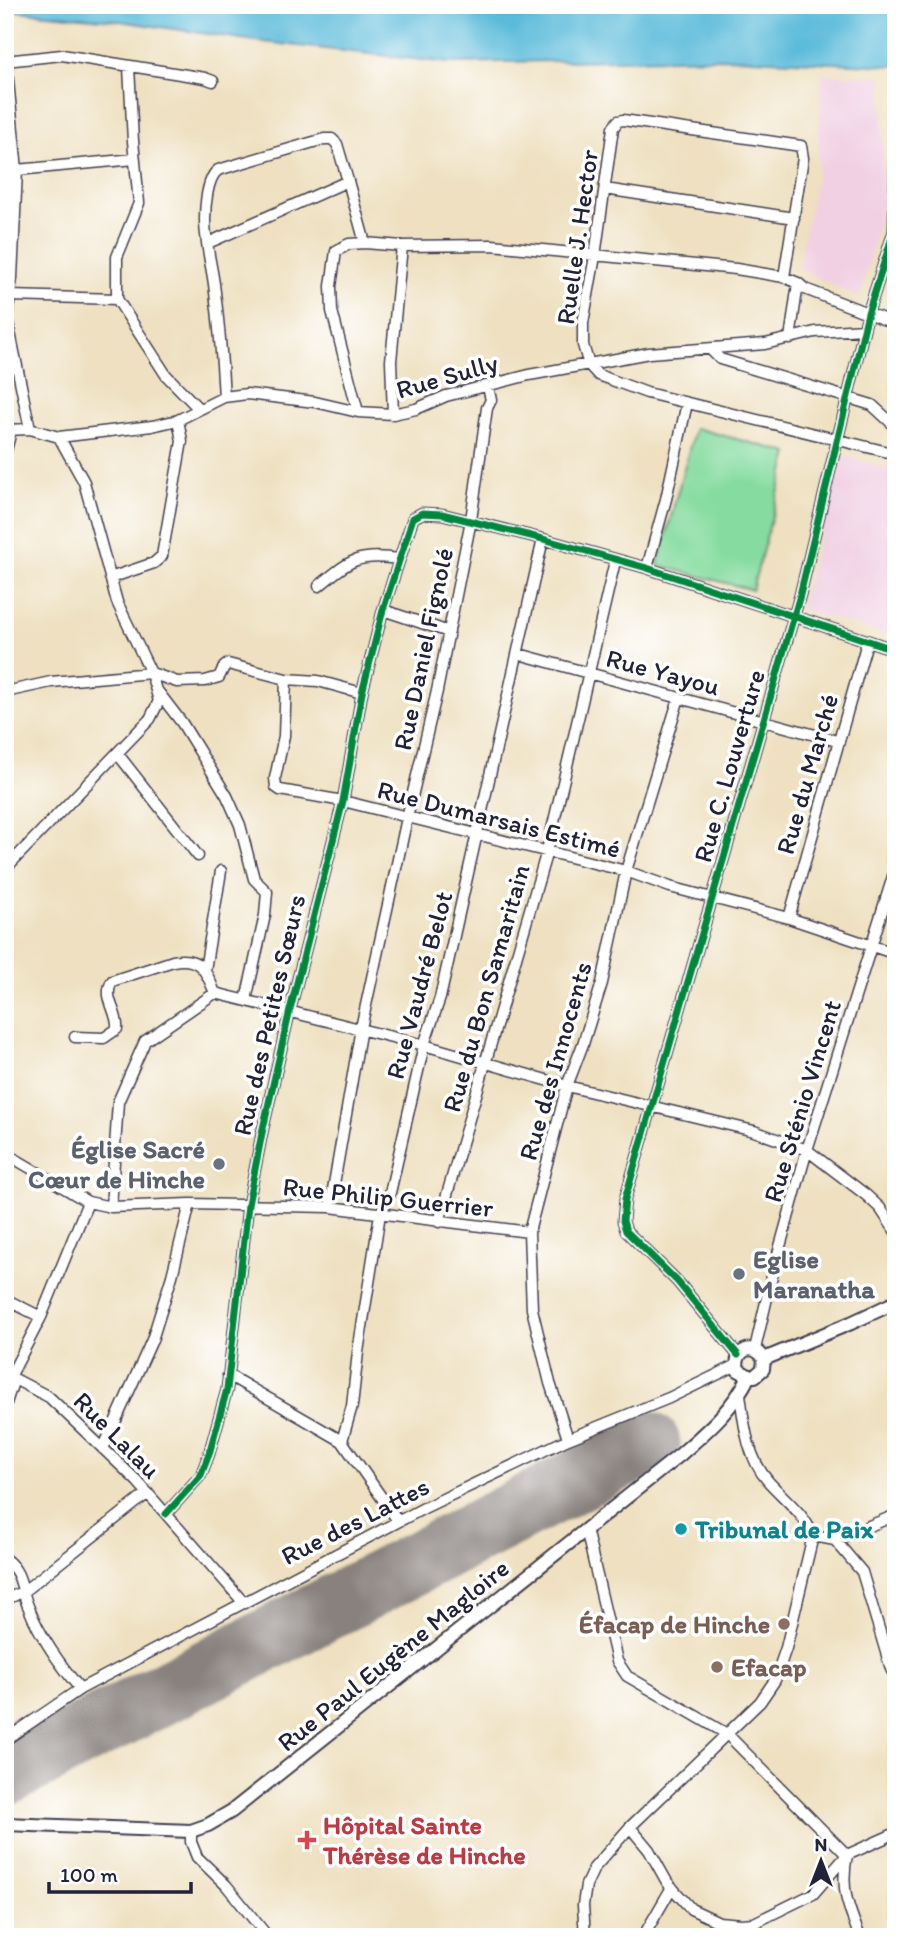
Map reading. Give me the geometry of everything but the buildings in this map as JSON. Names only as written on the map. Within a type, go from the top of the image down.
[{"type":"main road","points":[[759,1354],[763,1369],[755,1376],[741,1373],[738,1360],[744,1350],[759,1354],[896,1302]]},
{"type":"main road","name":"Rue Paul Eugène Magloire","points":[[5,1824],[191,1831],[232,1811],[681,1454],[722,1418],[740,1394],[749,1376]]},
{"type":"street","points":[[30,429],[7,318],[10,296],[10,194],[17,170],[6,61],[62,55],[213,81]]},
{"type":"street","points":[[129,66],[139,203],[117,257],[117,299],[166,375],[199,409]]},
{"type":"street","name":"Ruelle J. Hector","points":[[589,365],[583,345],[583,323],[613,128],[618,121],[801,146],[804,150],[794,218]]},
{"type":"street","points":[[225,397],[219,322],[205,220],[211,178],[218,170],[332,139],[337,144],[365,243]]},
{"type":"street","name":"Rue C. Louverture","points":[[738,1360],[677,1281],[626,1231],[623,1221],[625,1199],[794,617],[868,313],[895,231],[896,147]]},
{"type":"street","points":[[17,170],[135,159]]},
{"type":"street","points":[[208,243],[348,181]]},
{"type":"street","points":[[605,189],[794,218],[784,277]]},
{"type":"street","points":[[358,412],[332,311],[331,286],[336,251],[349,243],[402,246],[492,245],[784,277],[805,289],[896,324]]},
{"type":"street","points":[[393,414],[391,360],[402,246]]},
{"type":"street","points":[[790,339],[798,283]]},
{"type":"street","points":[[10,296],[117,299]]},
{"type":"street","name":"Rue Sully","points":[[8,431],[30,429],[59,437],[152,426],[178,420],[225,397],[247,394],[315,402],[358,412],[393,414],[415,409],[446,396],[529,375],[649,353],[710,349],[790,339],[815,332],[864,329]]},
{"type":"street","points":[[710,349],[720,359],[872,405],[896,427]]},
{"type":"street","points":[[589,365],[598,375],[617,384],[896,454]]},
{"type":"street","points":[[5,368],[17,369]]},
{"type":"street","name":"Rue Daniel Fignolé","points":[[330,1207],[361,1028],[437,691],[471,520],[487,408],[491,400],[488,387]]},
{"type":"street","points":[[647,568],[666,499],[687,403]]},
{"type":"street","points":[[110,578],[154,563],[162,556],[182,441],[178,420]]},
{"type":"street","points":[[5,454],[8,431]]},
{"type":"street","points":[[5,869],[150,719],[159,701],[151,673],[117,602],[84,482],[59,437]]},
{"type":"street","name":"Rue des Petites Sœurs","points":[[166,1514],[201,1475],[224,1402],[248,1205],[290,1010],[343,801],[362,693],[383,610],[413,518],[428,513],[471,520]]},
{"type":"street","points":[[471,520],[647,568],[896,650]]},
{"type":"street","name":"Rue Vaudré Belot","points":[[342,1441],[352,1406],[380,1214],[389,1197],[424,1045],[440,998],[520,654],[543,539]]},
{"type":"street","points":[[319,586],[351,562],[368,556],[399,559]]},
{"type":"street","name":"Rue du Bon Samaritain","points":[[439,1222],[547,851],[615,561]]},
{"type":"street","points":[[383,610],[449,632]]},
{"type":"street","name":"Rue du Marché","points":[[789,918],[867,642]]},
{"type":"street","name":"Rue Yayou","points":[[520,654],[837,741]]},
{"type":"street","points":[[5,692],[51,682],[151,673],[177,682],[214,680],[219,677],[224,667],[233,664],[286,679],[318,681],[362,693]]},
{"type":"street","name":"Rue Dumarsais Estimé","points":[[286,679],[284,736],[275,778],[276,786],[281,790],[343,801],[626,871],[670,887],[789,918],[896,954]]},
{"type":"street","points":[[158,693],[182,723],[228,796],[240,825],[254,879],[267,892],[265,915],[246,1000]]},
{"type":"street","name":"Rue des Innocents","points":[[568,1439],[531,1309],[529,1232],[567,1086],[602,983],[626,871],[679,698]]},
{"type":"street","points":[[117,753],[198,856]]},
{"type":"street","name":"Rue Sténio Vincent","points":[[759,1354],[774,1268],[807,1150],[896,867]]},
{"type":"street","points":[[205,970],[221,871]]},
{"type":"street","points":[[75,1037],[104,1038],[117,1029],[118,1022],[108,996],[109,986],[113,981],[183,959],[195,961],[205,970],[215,993]]},
{"type":"street","points":[[111,1207],[118,1102],[145,1041],[215,993],[361,1028],[567,1086],[754,1131],[807,1150],[866,1195],[880,1208],[896,1232]]},
{"type":"street","name":"Rue Philip Guerrier","points":[[5,1153],[88,1202],[111,1207],[190,1203],[330,1207],[529,1232]]},
{"type":"street","points":[[5,1406],[10,1377],[41,1318],[88,1202]]},
{"type":"street","points":[[103,1449],[152,1339],[190,1203]]},
{"type":"street","points":[[889,1222],[896,1212]]},
{"type":"street","points":[[5,1299],[41,1318]]},
{"type":"street","name":"Rue des Lattes","points":[[5,1740],[80,1689],[398,1521],[568,1439],[669,1398],[738,1360]]},
{"type":"street","points":[[229,1375],[342,1441],[398,1521]]},
{"type":"street","name":"Rue Lalau","points":[[10,1377],[49,1396],[148,1493],[244,1603]]},
{"type":"street","points":[[585,1937],[583,1905],[586,1885],[594,1868],[630,1827],[760,1702],[775,1680],[786,1648],[813,1536],[808,1525],[753,1461],[740,1394]]},
{"type":"street","points":[[5,1600],[24,1591],[148,1493]]},
{"type":"street","points":[[813,1536],[835,1540],[896,1515]]},
{"type":"street","points":[[586,1530],[621,1669],[638,1683],[727,1734],[847,1855]]},
{"type":"street","points":[[835,1540],[862,1572],[891,1669],[896,1677]]},
{"type":"street","points":[[5,1559],[17,1568],[28,1607],[58,1662],[80,1689]]},
{"type":"street","points":[[885,1646],[896,1642]]},
{"type":"street","points":[[630,1827],[649,1850],[672,1887],[691,1909],[719,1922],[754,1923],[813,1894],[847,1855],[896,1833]]},
{"type":"street","points":[[191,1831],[191,1842],[197,1857],[226,1885],[268,1937]]},
{"type":"street","points":[[847,1855],[843,1875],[847,1904],[860,1937]]},
{"type":"street","points":[[643,1937],[672,1887]]},
{"type":"street","points":[[719,1922],[727,1937]]},
{"type":"shaded area","points":[[822,74],[882,77],[884,199],[860,298],[798,268],[817,175]]},
{"type":"shaded area","points":[[843,456],[896,471],[896,637],[799,609]]},
{"type":"green space","points":[[695,428],[789,453],[752,590],[658,565]]},
{"type":"water","points":[[5,5],[896,5],[896,66],[729,58],[449,63],[255,41],[113,20],[5,10]]},
{"type":"runway","points":[[5,1775],[649,1443]]},
{"type":"cycle path","points":[[738,1355],[677,1281],[626,1231],[623,1221],[625,1199],[800,595],[868,313],[894,231],[896,146]]},
{"type":"cycle path","points":[[166,1514],[201,1475],[227,1389],[248,1205],[262,1133],[343,801],[362,693],[383,610],[413,518],[422,513],[442,514],[543,539],[647,568],[896,650]]},
{"type":"place","name":"Église Sacré Cœur de Hinche","points":[[219,1164]]},
{"type":"place","name":"Eglise Maranatha","points":[[739,1274]]},
{"type":"place","name":"Tribunal de Paix","points":[[681,1529]]},
{"type":"place","name":"Éfacap de Hinche","points":[[784,1624]]},
{"type":"place","name":"Efacap","points":[[717,1667]]},
{"type":"place","name":"Hôpital Sainte Thérèse de Hinche","points":[[307,1840]]}]
